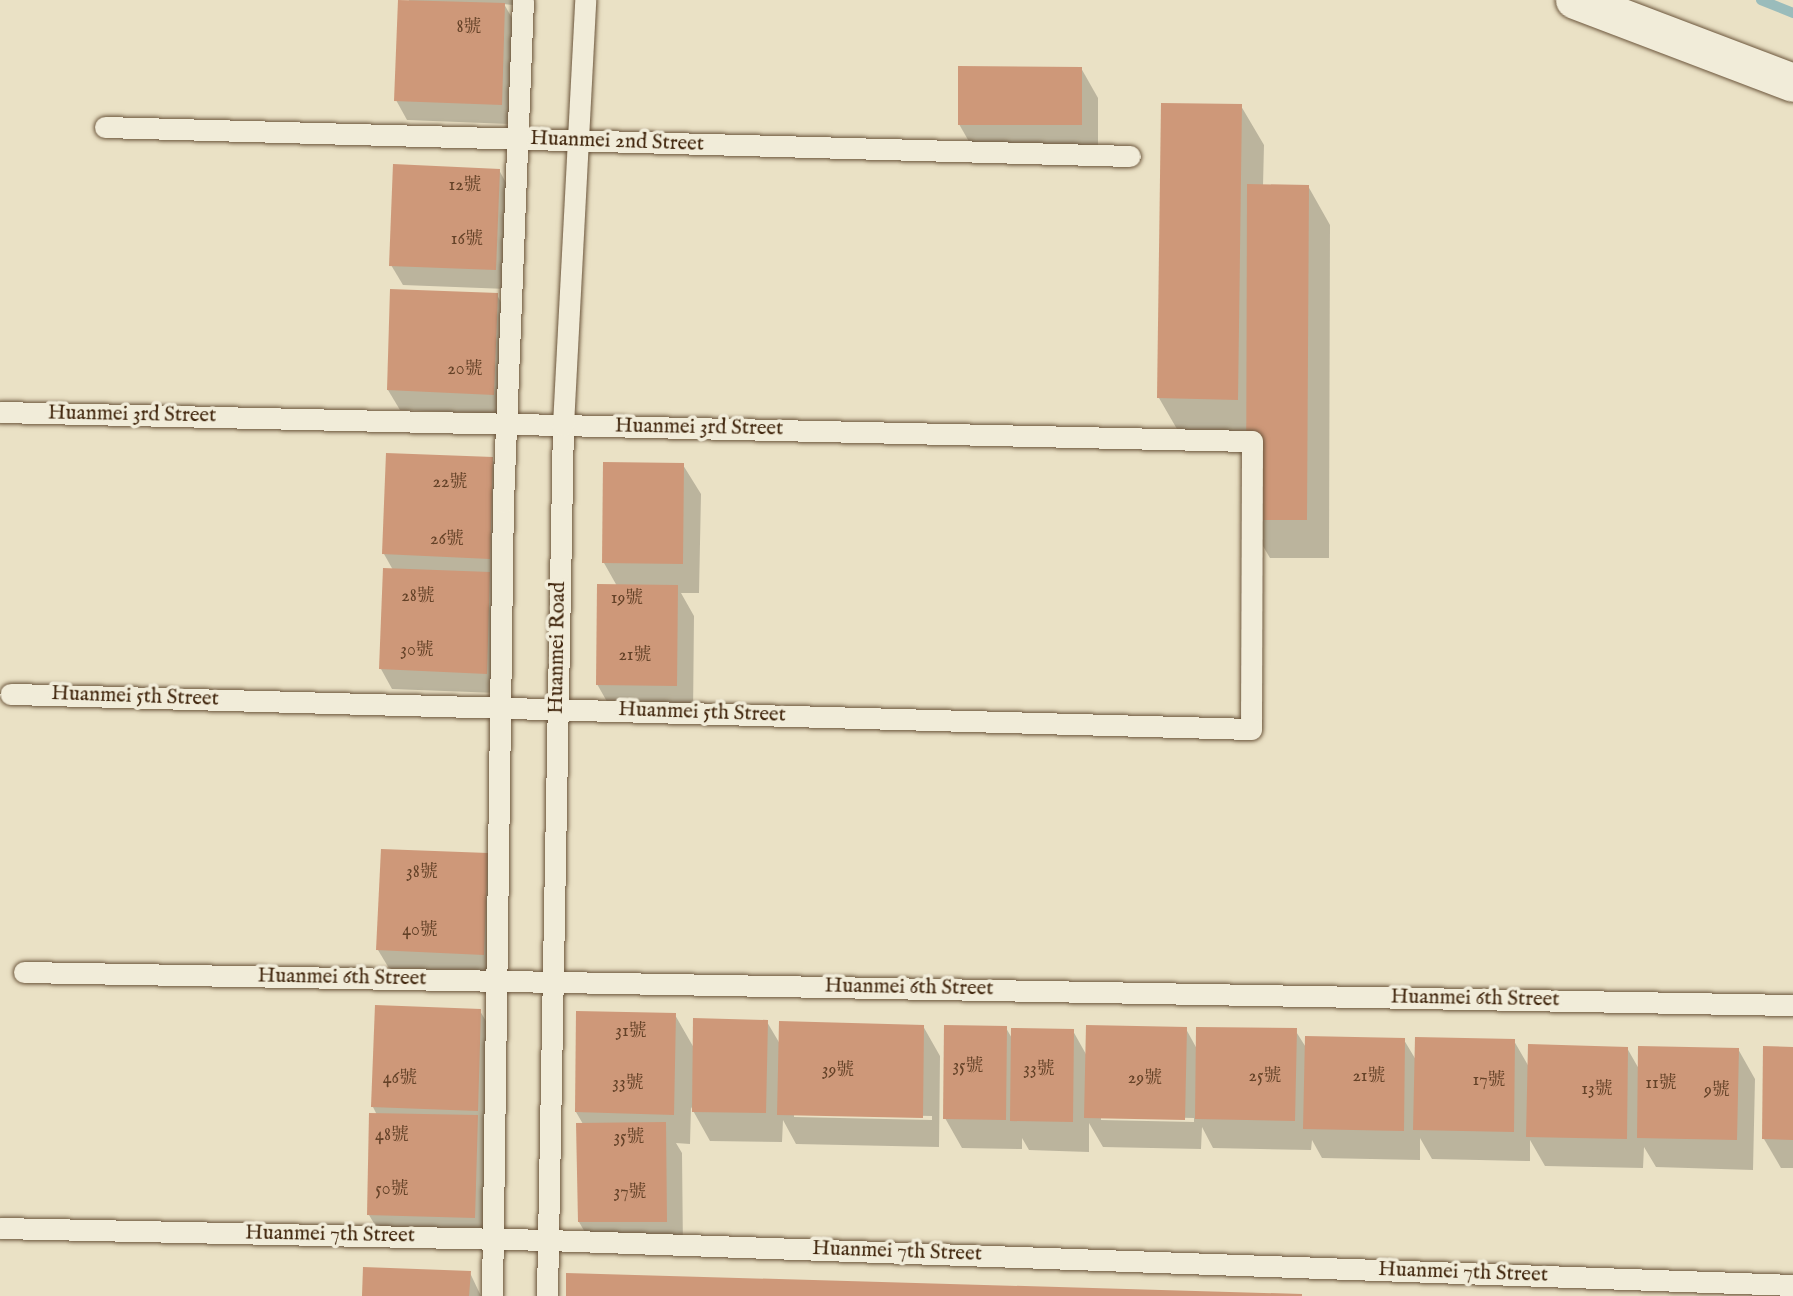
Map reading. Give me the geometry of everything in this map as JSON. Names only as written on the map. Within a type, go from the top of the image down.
[{"type":"main road","points":[[1575,0],[1793,83]]},
{"type":"lane","points":[[492,1296],[494,981],[506,424],[523,0]]},
{"type":"lane","name":"Huanmei Road","points":[[547,1296],[563,425],[585,0]]},
{"type":"lane","name":"Huanmei 2nd Street","points":[[105,127],[1130,156]]},
{"type":"lane","name":"Huanmei 3rd Street","points":[[0,412],[1252,441],[1255,586]]},
{"type":"lane","name":"Huanmei 5th Street","points":[[9,694],[1251,729],[1255,586]]},
{"type":"lane","name":"Huanmei 6th Street","points":[[24,972],[1793,1005]]},
{"type":"lane","name":"Huanmei 7th Street","points":[[0,1228],[548,1240],[1793,1285]]},
{"type":"building","points":[[398,0],[505,3],[502,105],[394,101]]},
{"type":"building","points":[[958,66],[1082,67],[1082,125],[958,125]]},
{"type":"building","points":[[1161,103],[1242,104],[1238,400],[1157,398]]},
{"type":"building","points":[[393,164],[500,169],[496,270],[389,266]]},
{"type":"building","points":[[1247,184],[1309,185],[1307,520],[1246,520]]},
{"type":"building","points":[[390,289],[498,293],[494,395],[387,390]]},
{"type":"building","points":[[386,453],[493,457],[490,559],[382,554]]},
{"type":"building","points":[[603,462],[684,463],[683,564],[602,563]]},
{"type":"building","points":[[383,568],[490,572],[487,674],[379,669]]},
{"type":"building","points":[[597,584],[678,585],[677,686],[596,685]]},
{"type":"building","points":[[381,849],[488,853],[484,955],[376,950]]},
{"type":"building","points":[[375,1005],[481,1009],[478,1111],[371,1107]]},
{"type":"building","points":[[576,1011],[676,1013],[674,1115],[575,1112]]},
{"type":"building","points":[[693,1018],[768,1020],[766,1113],[692,1112]]},
{"type":"building","points":[[779,1021],[924,1025],[923,1118],[777,1115]]},
{"type":"building","points":[[944,1025],[1007,1026],[1006,1120],[943,1119]]},
{"type":"building","points":[[1086,1025],[1187,1027],[1185,1120],[1084,1118]]},
{"type":"building","points":[[1196,1027],[1297,1028],[1295,1121],[1195,1119]]},
{"type":"building","points":[[1011,1028],[1074,1029],[1073,1122],[1010,1121]]},
{"type":"building","points":[[1305,1036],[1405,1038],[1404,1131],[1303,1129]]},
{"type":"building","points":[[1415,1037],[1515,1039],[1514,1132],[1413,1130]]},
{"type":"building","points":[[1528,1044],[1628,1047],[1627,1139],[1526,1137]]},
{"type":"building","points":[[1638,1046],[1739,1048],[1737,1140],[1637,1138]]},
{"type":"building","points":[[1763,1046],[1793,1047],[1793,1140],[1762,1139]]},
{"type":"building","points":[[369,1113],[478,1115],[475,1218],[367,1215]]},
{"type":"building","points":[[666,1122],[667,1222],[578,1222],[576,1123]]},
{"type":"building","points":[[363,1267],[471,1271],[469,1296],[362,1296]]},
{"type":"building","points":[[566,1273],[1302,1294],[1302,1296],[566,1296]]},
{"type":"waterway","points":[[1761,0],[1793,13]]}]
